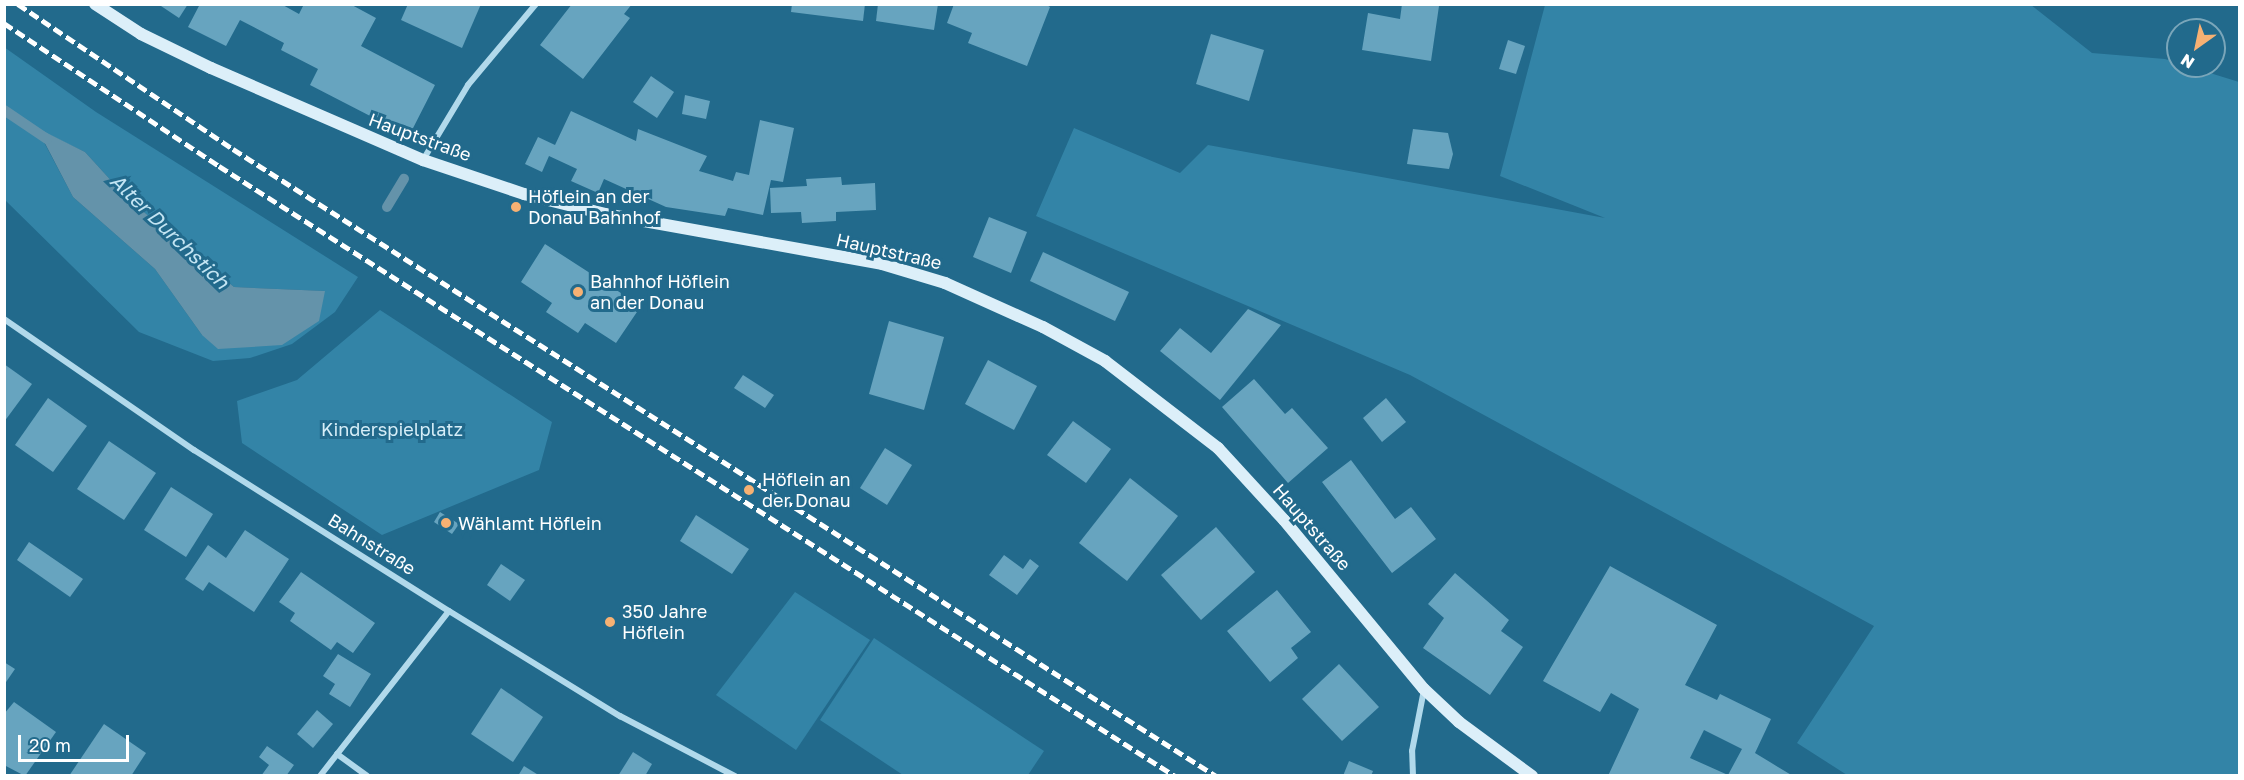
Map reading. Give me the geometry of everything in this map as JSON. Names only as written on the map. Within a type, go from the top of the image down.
[{"type":"main road","name":"Hauptstraße","points":[[95,4],[141,34],[210,68],[423,160],[524,194],[605,214],[882,264],[945,283],[1043,327],[1104,361],[1218,448],[1284,520],[1424,689],[1459,722],[1527,774]]},
{"type":"street","points":[[423,160],[468,85],[536,4]]},
{"type":"street","name":"Bahnstraße","points":[[4,319],[185,444],[449,611],[620,716],[735,776]]},
{"type":"street","points":[[320,776],[449,611]]},
{"type":"street","points":[[1413,776],[1412,751],[1424,689]]},
{"type":"street","points":[[337,754],[367,776]]},
{"type":"green space","points":[[1545,5],[2031,5],[2092,53],[2166,59],[2166,78],[2226,78],[2239,82],[2239,775],[1847,775],[1797,743],[1874,626],[1410,375],[1036,216],[1074,128],[1180,173],[1208,145],[1605,218],[1500,176]]},
{"type":"green space","points":[[4,47],[96,112],[358,277],[335,312],[292,344],[250,358],[213,361],[139,332],[5,200]],"holes":[[[37,129],[85,152],[127,198],[234,287],[325,291],[202,335],[155,269],[73,197]]]},
{"type":"green space","name":"Kinderspielplatz","points":[[380,310],[552,422],[539,470],[382,535],[242,443],[237,401],[297,380]]},
{"type":"green space","points":[[795,592],[870,640],[796,750],[716,695]]},
{"type":"green space","points":[[874,638],[1044,751],[1028,775],[903,775],[820,720]]},
{"type":"shaded area","points":[[37,128],[85,152],[127,198],[234,287],[325,291],[319,321],[282,345],[218,349],[202,335],[155,269],[73,197]]},
{"type":"building","points":[[158,4],[188,4],[179,18]]},
{"type":"building","points":[[200,4],[281,4],[299,14],[304,4],[350,4],[376,18],[361,46],[435,85],[409,136],[310,85],[318,69],[281,50],[284,43],[240,20],[226,46],[188,27]]},
{"type":"building","points":[[408,4],[481,4],[462,48],[401,20]]},
{"type":"building","points":[[572,4],[632,4],[624,14],[630,18],[583,79],[540,45]]},
{"type":"building","points":[[792,4],[865,4],[863,21],[791,12]]},
{"type":"building","points":[[878,4],[938,4],[934,30],[876,21]]},
{"type":"building","points":[[954,4],[1045,4],[1050,7],[1027,66],[968,43],[972,33],[947,23]]},
{"type":"building","points":[[1402,4],[1439,6],[1431,61],[1362,50],[1368,13],[1400,19]]},
{"type":"building","points":[[1211,34],[1264,50],[1249,101],[1196,84]]},
{"type":"building","points":[[1508,40],[1525,46],[1516,74],[1499,69]]},
{"type":"building","points":[[651,76],[674,92],[657,118],[633,102]]},
{"type":"building","points":[[685,95],[710,101],[706,119],[682,114]]},
{"type":"building","points":[[571,111],[636,141],[638,129],[707,156],[699,171],[733,181],[736,172],[749,175],[760,120],[794,128],[783,182],[771,180],[763,215],[728,208],[725,216],[666,207],[604,179],[598,193],[571,181],[577,169],[549,156],[542,172],[525,164],[538,137],[555,145]]},
{"type":"building","points":[[1413,129],[1448,133],[1453,154],[1449,169],[1407,164]]},
{"type":"building","points":[[841,177],[842,185],[875,183],[876,210],[836,212],[836,221],[802,223],[801,212],[771,213],[770,188],[807,186],[806,179]]},
{"type":"building","points":[[989,217],[1027,232],[1011,273],[973,257]]},
{"type":"building","name":"Bahnhof Höflein an der Donau","points":[[545,244],[641,306],[616,343],[585,323],[578,333],[546,312],[552,303],[521,282]]},
{"type":"building","points":[[1043,252],[1129,292],[1115,321],[1030,281]]},
{"type":"building","points":[[1248,309],[1281,325],[1220,400],[1160,351],[1180,328],[1211,353]]},
{"type":"building","points":[[889,321],[944,337],[924,410],[869,394]]},
{"type":"building","points":[[988,360],[1037,386],[1014,430],[965,404]]},
{"type":"building","points":[[4,364],[32,384],[4,422]]},
{"type":"building","points":[[743,375],[774,395],[765,408],[734,388]]},
{"type":"building","points":[[1254,379],[1285,414],[1292,408],[1328,448],[1288,483],[1222,407]]},
{"type":"building","points":[[48,398],[87,426],[53,472],[15,445]]},
{"type":"building","points":[[1386,398],[1406,422],[1382,442],[1363,418]]},
{"type":"building","points":[[1073,421],[1111,449],[1086,483],[1047,455]]},
{"type":"building","points":[[109,441],[156,473],[124,520],[77,489]]},
{"type":"building","points":[[885,448],[912,465],[887,505],[860,488]]},
{"type":"building","points":[[1351,460],[1395,519],[1411,507],[1436,539],[1392,573],[1322,482]]},
{"type":"building","points":[[1130,478],[1178,516],[1127,581],[1079,543]]},
{"type":"building","points":[[171,487],[213,514],[186,557],[144,530]]},
{"type":"building","name":"Wählamt Höflein","points":[[440,512],[459,524],[452,534],[434,522]]},
{"type":"building","points":[[696,515],[749,549],[732,574],[680,541]]},
{"type":"building","points":[[1216,527],[1255,572],[1201,620],[1161,575]]},
{"type":"building","points":[[245,530],[289,559],[254,612],[209,582],[203,591],[185,579],[208,545],[226,558]]},
{"type":"building","points":[[29,542],[83,579],[70,597],[17,560]]},
{"type":"building","points":[[1004,555],[1023,569],[1030,559],[1039,566],[1017,595],[989,575]]},
{"type":"building","points":[[501,564],[525,580],[510,601],[487,585]]},
{"type":"building","points":[[1610,566],[1717,625],[1685,685],[1717,700],[1720,694],[1771,719],[1755,753],[1793,776],[1608,776],[1639,709],[1611,693],[1600,712],[1543,681]],"holes":[[[1704,730],[1742,749],[1728,775],[1690,758]]]},
{"type":"building","points":[[301,572],[375,623],[353,653],[337,642],[331,650],[290,621],[295,613],[279,602]]},
{"type":"building","points":[[1455,573],[1509,620],[1501,631],[1523,647],[1490,695],[1423,648],[1444,618],[1428,604]]},
{"type":"building","points":[[1277,590],[1311,632],[1291,648],[1298,658],[1270,682],[1227,631]]},
{"type":"building","points":[[338,654],[371,674],[350,707],[329,694],[335,684],[323,676]]},
{"type":"building","points":[[4,662],[15,669],[4,685]]},
{"type":"building","points":[[1339,664],[1379,707],[1342,741],[1302,699]]},
{"type":"building","points":[[501,688],[543,717],[513,762],[471,734]]},
{"type":"building","points":[[14,702],[56,732],[25,776],[4,765],[4,714]]},
{"type":"building","points":[[317,710],[333,724],[313,748],[297,734]]},
{"type":"building","points":[[104,724],[146,753],[131,776],[69,776]]},
{"type":"building","points":[[267,746],[294,765],[286,776],[261,776],[269,765],[259,757]]},
{"type":"building","points":[[633,752],[652,764],[645,776],[618,776]]},
{"type":"building","points":[[1349,761],[1373,771],[1371,776],[1343,776]]},
{"type":"building","points":[[524,766],[540,776],[518,776]]},
{"type":"waterway","name":"Alter Durchstich","points":[[4,110],[47,139]]},
{"type":"waterway","points":[[387,207],[404,179]]},
{"type":"railway","points":[[18,4],[233,149],[1216,776]]},
{"type":"railway","points":[[4,23],[219,166],[1175,776]]},
{"type":"place","name":"Höflein an der Donau Bahnhof","points":[[516,207]]},
{"type":"place","name":"Bahnhof Höflein an der Donau","points":[[578,292]]},
{"type":"place","name":"Höflein an der Donau","points":[[749,490]]},
{"type":"place","name":"Wählamt Höflein","points":[[446,523]]},
{"type":"place","name":"350 Jahre Höflein","points":[[610,622]]}]
